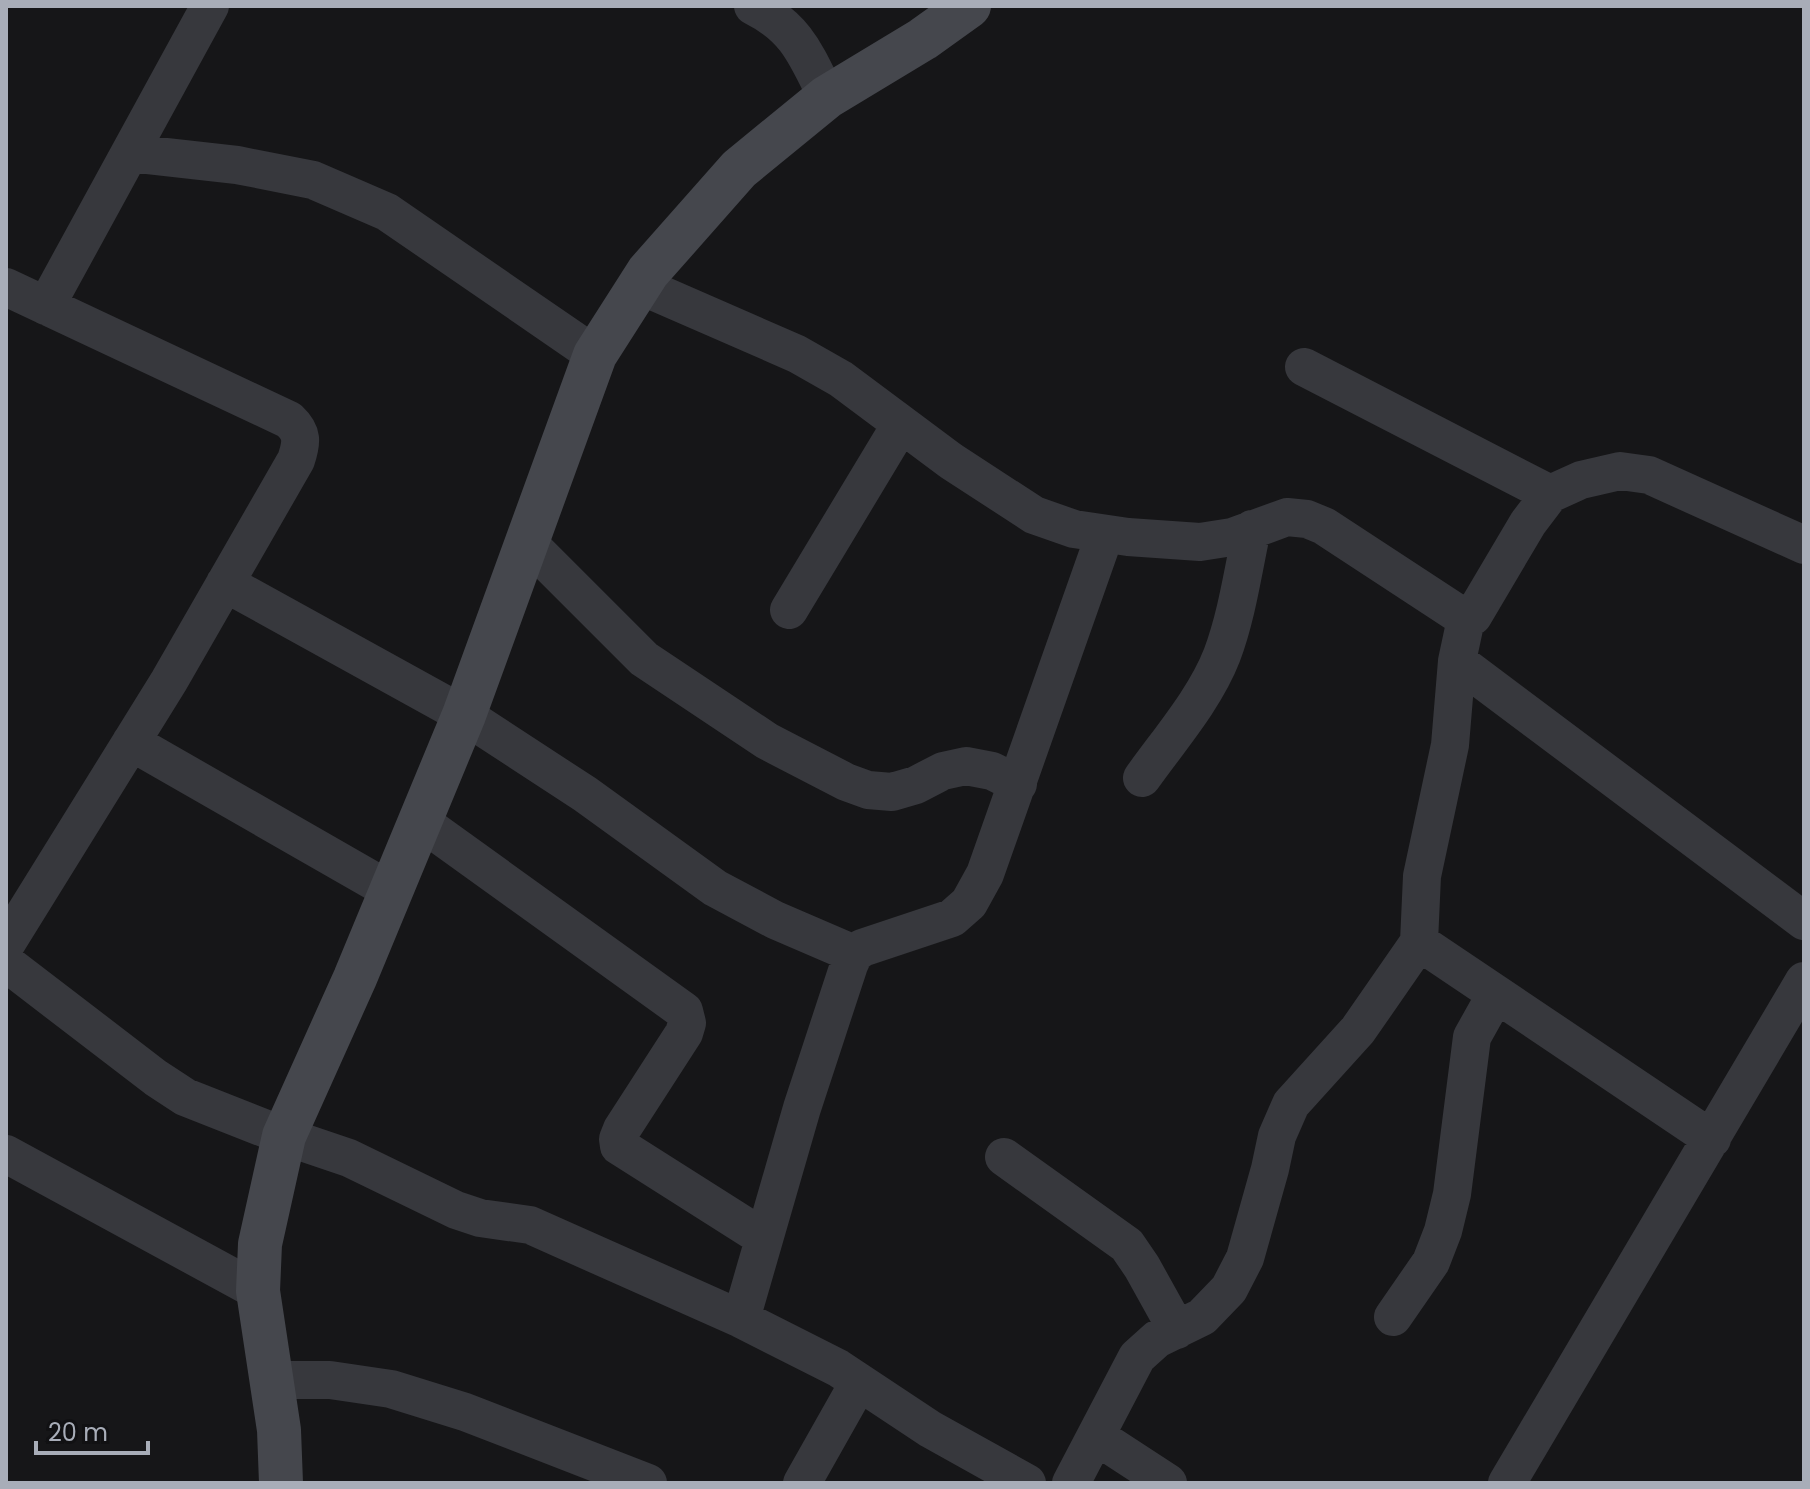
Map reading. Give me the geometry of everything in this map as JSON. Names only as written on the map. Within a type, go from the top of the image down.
[{"type":"street","points":[[46,306],[210,6]]},
{"type":"street","points":[[753,6],[786,28],[800,42],[827,97]]},
{"type":"street","points":[[281,1483],[279,1430],[258,1291],[260,1244],[284,1136],[464,715],[595,355],[648,272],[739,169],[827,97],[923,39],[969,6]]},
{"type":"street","points":[[130,153],[237,165],[313,180],[387,212],[595,355]]},
{"type":"street","points":[[639,285],[797,354],[841,379],[951,461],[1034,515],[1074,529],[1200,542],[1232,537],[1287,517],[1307,519],[1324,526],[1466,619]]},
{"type":"street","points":[[6,287],[289,420],[300,430],[302,443],[296,460],[225,583],[6,944]]},
{"type":"street","points":[[1304,367],[1550,494]]},
{"type":"street","points":[[789,610],[901,424]]},
{"type":"street","points":[[1466,619],[1473,616],[1528,523],[1550,494],[1581,480],[1620,471],[1649,475],[1804,545]]},
{"type":"street","points":[[1142,778],[1203,690],[1221,657],[1252,529]]},
{"type":"street","points":[[741,1319],[802,1108],[854,954],[862,948],[952,918],[969,903],[985,874],[1105,534]]},
{"type":"street","points":[[527,542],[644,659],[767,741],[846,782],[868,790],[892,792],[916,785],[943,771],[966,766],[992,771],[1018,784]]},
{"type":"street","points":[[225,583],[464,715],[585,794],[715,888],[775,920],[854,954]]},
{"type":"street","points":[[1071,1483],[1137,1357],[1157,1339],[1202,1317],[1229,1289],[1245,1258],[1277,1136],[1291,1104],[1358,1030],[1419,942],[1422,876],[1450,745],[1457,661],[1466,619]]},
{"type":"street","points":[[1457,661],[1804,921]]},
{"type":"street","points":[[131,742],[391,891]]},
{"type":"street","points":[[420,821],[684,1011],[687,1023],[684,1033],[622,1129],[619,1146],[764,1238]]},
{"type":"street","points":[[1419,942],[1712,1139]]},
{"type":"street","points":[[6,963],[175,1090],[284,1136],[349,1158],[456,1210],[480,1218],[530,1225],[741,1319],[838,1368],[930,1429],[1027,1483]]},
{"type":"street","points":[[1507,1483],[1804,981]]},
{"type":"street","points":[[1393,1317],[1431,1262],[1443,1231],[1452,1194],[1472,1037],[1496,994]]},
{"type":"street","points":[[6,1154],[258,1291]]},
{"type":"street","points":[[1004,1157],[1127,1245],[1177,1330]]},
{"type":"street","points":[[272,1380],[330,1380],[391,1389],[465,1412],[648,1483]]},
{"type":"street","points":[[802,1483],[859,1382]]},
{"type":"street","points":[[1096,1436],[1168,1483]]}]
